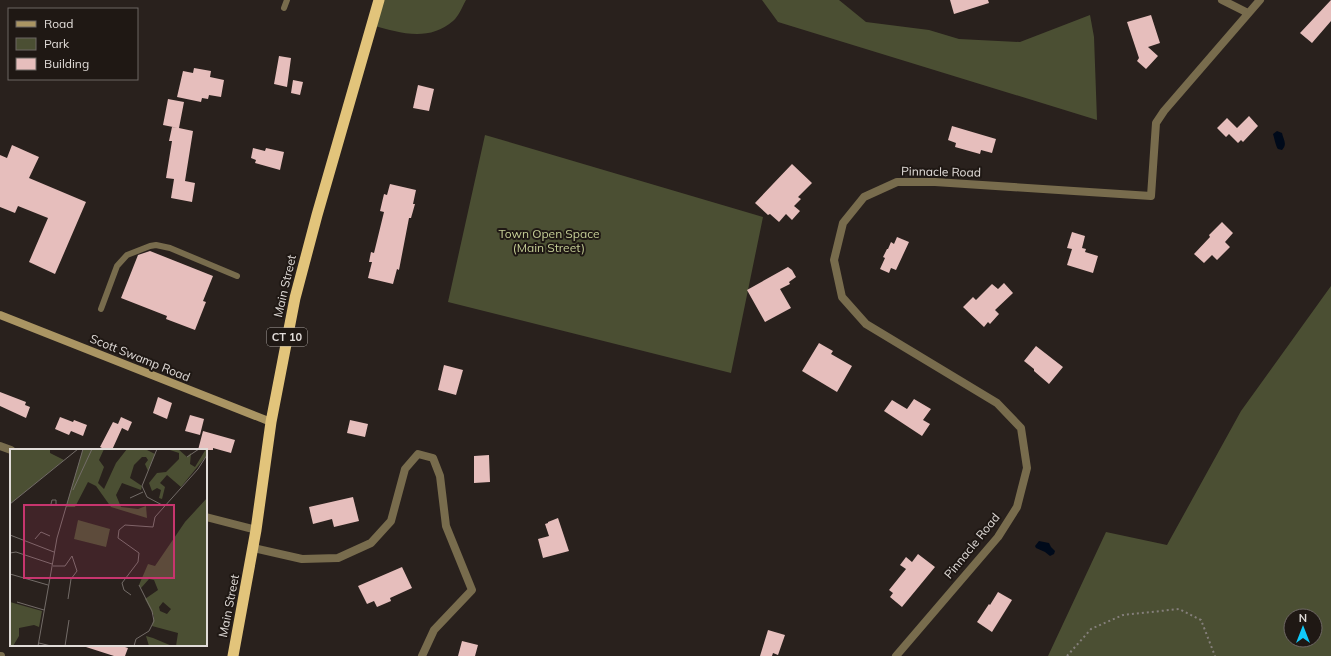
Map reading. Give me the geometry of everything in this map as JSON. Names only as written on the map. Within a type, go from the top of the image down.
[{"type":"highway","name":"Main Street","points":[[233,656],[256,530],[271,422],[289,328],[304,262],[379,0]]},
{"type":"highway","points":[[372,25],[383,0]]},
{"type":"main road","name":"Scott Swamp Road","points":[[0,315],[271,422]]},
{"type":"street","points":[[1222,0],[1248,13]]},
{"type":"street","name":"Pinnacle Road","points":[[896,656],[998,537],[1017,507],[1027,468],[1021,428],[997,403],[866,324],[842,297],[834,260],[843,223],[864,197],[898,182],[935,182],[1151,196],[1156,124],[1164,111],[1260,0]]},
{"type":"street","points":[[0,446],[10,449]]},
{"type":"street","points":[[253,548],[302,558],[338,558],[371,543],[391,521],[405,468],[418,454],[433,458],[440,476],[446,526],[472,590],[434,630],[422,656]]},
{"type":"street","points":[[207,517],[256,530]]},
{"type":"lane","points":[[284,8],[287,0]]},
{"type":"lane","points":[[101,309],[117,266],[127,255],[150,246],[156,245],[170,248],[237,276]]},
{"type":"path","points":[[1067,656],[1091,630],[1123,615],[1179,609],[1201,620],[1215,656]]},
{"type":"green space","points":[[379,0],[466,0],[459,14],[444,28],[424,34],[414,34],[393,31],[372,25]]},
{"type":"green space","points":[[762,0],[839,0],[866,22],[929,30],[959,39],[1020,42],[1090,15],[1094,37],[1097,120],[778,22]]},
{"type":"green space","name":"Town Open Space (Main Street)","points":[[485,135],[763,217],[731,373],[448,302]]},
{"type":"green space","points":[[1331,286],[1331,656],[1048,656],[1106,532],[1167,545],[1241,411]]},
{"type":"water","points":[[1277,131],[1282,133],[1285,142],[1285,146],[1282,150],[1277,148],[1273,134]]},
{"type":"water","points":[[1039,541],[1049,543],[1055,551],[1054,554],[1050,556],[1036,548],[1035,546]]},
{"type":"building","points":[[950,0],[988,0],[989,3],[954,14]]},
{"type":"building","points":[[1331,0],[1331,21],[1312,43],[1300,33]]},
{"type":"building","points":[[1151,15],[1160,43],[1148,47],[1158,56],[1146,69],[1137,61],[1139,58],[1127,22]]},
{"type":"building","points":[[279,56],[291,58],[287,87],[274,84]]},
{"type":"building","points":[[194,68],[211,71],[210,77],[224,80],[221,97],[209,95],[208,99],[202,98],[201,102],[177,97],[183,71],[193,73]]},
{"type":"building","points":[[293,80],[303,82],[300,95],[291,93]]},
{"type":"building","points":[[418,85],[434,89],[429,111],[413,108]]},
{"type":"building","points":[[168,99],[184,102],[179,128],[193,131],[185,181],[195,183],[192,202],[171,198],[174,179],[166,178],[172,141],[169,141],[172,127],[178,128],[163,125]]},
{"type":"building","points":[[1249,116],[1258,126],[1243,142],[1241,140],[1238,143],[1229,134],[1226,137],[1217,128],[1227,118],[1237,128]]},
{"type":"building","points":[[952,126],[996,139],[992,153],[981,150],[980,154],[955,147],[956,143],[948,140]]},
{"type":"building","points":[[12,145],[39,157],[29,178],[86,202],[55,274],[29,262],[48,218],[18,206],[15,213],[0,207],[0,155],[7,158]]},
{"type":"building","points":[[253,148],[265,151],[266,148],[284,152],[280,170],[255,163],[256,160],[251,158]]},
{"type":"building","points":[[792,164],[812,183],[798,197],[801,199],[794,206],[800,211],[792,220],[786,214],[779,222],[770,214],[768,215],[755,203]]},
{"type":"building","points":[[390,184],[416,190],[413,204],[415,204],[411,218],[409,218],[399,270],[397,269],[393,284],[368,278],[372,262],[369,262],[371,252],[374,253],[384,212],[380,211],[384,194],[387,195]]},
{"type":"building","points":[[1222,222],[1233,233],[1225,242],[1230,247],[1217,260],[1212,255],[1204,263],[1194,254],[1210,237],[1209,235]]},
{"type":"building","points":[[1072,232],[1085,236],[1082,248],[1086,249],[1085,252],[1098,256],[1093,273],[1067,265],[1072,249],[1067,248]]},
{"type":"building","points":[[897,237],[909,242],[896,270],[891,268],[889,273],[880,269],[887,249],[891,242],[894,244]]},
{"type":"building","points":[[150,251],[213,276],[203,301],[206,302],[195,330],[166,319],[167,316],[121,298],[138,255]]},
{"type":"building","points":[[788,267],[792,270],[796,277],[789,282],[790,284],[780,289],[791,308],[765,322],[747,290]]},
{"type":"building","points":[[1004,283],[1013,293],[995,310],[999,314],[990,324],[988,322],[984,327],[963,307],[973,297],[976,300],[992,284],[998,289]]},
{"type":"building","points":[[819,343],[833,351],[831,354],[852,366],[837,392],[802,371]]},
{"type":"building","points":[[1036,346],[1063,367],[1049,384],[1024,361]]},
{"type":"building","points":[[444,365],[463,370],[456,395],[438,390]]},
{"type":"building","points":[[0,392],[26,402],[25,405],[30,407],[26,418],[0,406]]},
{"type":"building","points":[[158,397],[172,403],[167,419],[153,413]]},
{"type":"building","points":[[914,399],[931,409],[923,420],[930,424],[922,436],[884,411],[892,400],[907,409]]},
{"type":"building","points":[[190,415],[204,419],[200,435],[185,431]]},
{"type":"building","points":[[60,417],[87,425],[83,436],[71,431],[69,435],[55,429]]},
{"type":"building","points":[[121,417],[132,422],[128,431],[122,428],[112,449],[104,449],[100,447],[113,422],[118,424]]},
{"type":"building","points":[[350,420],[368,424],[365,437],[347,433]]},
{"type":"building","points":[[203,431],[235,440],[231,453],[213,448],[213,450],[198,449]]},
{"type":"building","points":[[489,455],[490,482],[474,483],[474,456]]},
{"type":"building","points":[[353,497],[359,521],[334,527],[332,519],[313,524],[309,507]]},
{"type":"building","points":[[558,518],[569,551],[543,558],[538,539],[549,536],[545,524]]},
{"type":"building","points":[[918,554],[935,567],[902,607],[890,597],[893,593],[889,590],[906,569],[900,565],[906,557],[912,562]]},
{"type":"building","points":[[402,567],[412,588],[390,598],[391,601],[377,607],[374,601],[367,604],[358,586]]},
{"type":"building","points":[[998,592],[1012,600],[992,632],[977,622]]},
{"type":"building","points":[[768,630],[785,635],[778,655],[773,653],[772,656],[760,656]]},
{"type":"building","points":[[462,641],[478,645],[475,656],[458,656]]},
{"type":"building","points":[[122,646],[128,648],[125,656],[114,656],[86,647]]}]
